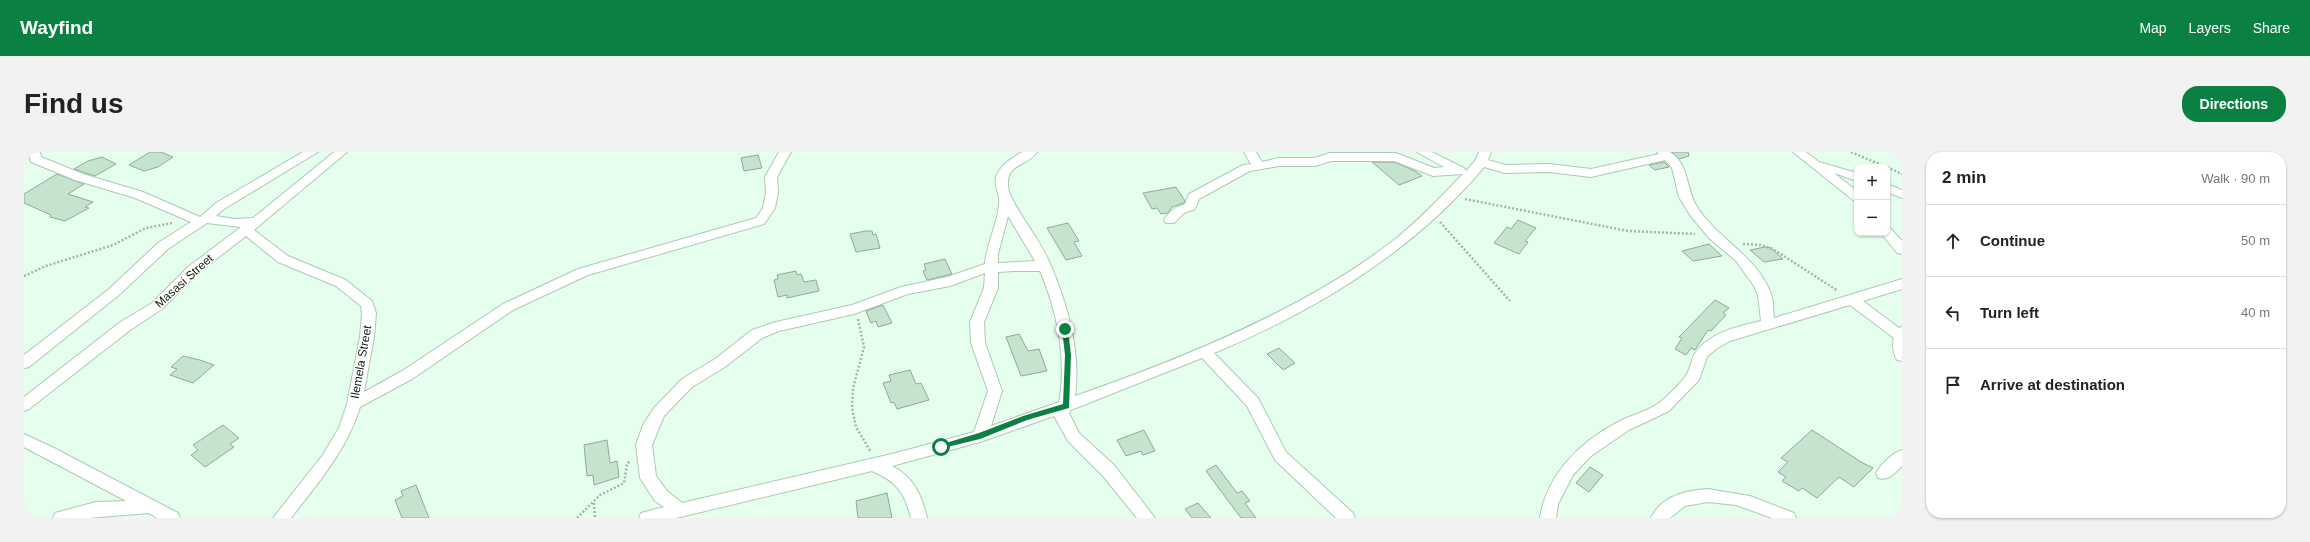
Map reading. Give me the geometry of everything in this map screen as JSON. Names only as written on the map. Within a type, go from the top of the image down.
[{"type":"street","points":[[34,152],[35,159],[78,178],[140,195],[200,220],[245,226]]},
{"type":"street","points":[[24,363],[114,292],[163,246],[220,206],[312,152]]},
{"type":"street","name":"Masasi Street","points":[[24,405],[124,327],[157,306],[190,273],[245,226],[341,152]]},
{"type":"street","points":[[354,404],[407,375],[485,320],[582,272],[640,254],[740,228],[760,221],[767,213],[771,203],[771,177],[785,152]]},
{"type":"street","points":[[980,436],[995,390],[980,350],[977,332],[979,314],[991,288],[992,254],[1000,228],[1005,199],[1002,177],[1015,162],[1031,152]]},
{"type":"street","points":[[1250,152],[1258,165]]},
{"type":"street","points":[[1423,152],[1463,173]]},
{"type":"street","points":[[1798,152],[1854,195]]},
{"type":"street","points":[[648,518],[877,464],[980,436],[1026,418],[1066,406],[1241,336],[1333,288],[1395,246],[1447,196],[1463,173],[1483,157],[1505,169],[1549,168],[1591,173],[1665,154],[1678,167],[1687,201],[1714,235],[1741,258],[1760,284],[1765,295],[1768,324]]},
{"type":"street","points":[[1170,220],[1180,210],[1191,206],[1194,197],[1235,174],[1258,165],[1279,162],[1315,162],[1330,157],[1396,157],[1433,172],[1463,173]]},
{"type":"street","points":[[1811,161],[1854,177]]},
{"type":"street","points":[[1890,189],[1902,194]]},
{"type":"street","points":[[1005,199],[1045,266],[1059,299],[1068,355],[1066,406],[1061,413],[1063,421],[1074,437],[1107,469],[1147,518]]},
{"type":"street","name":"Ilemela Street","points":[[245,226],[283,259],[341,283],[366,304],[369,325],[354,404],[346,430],[327,460],[281,518]]},
{"type":"street","points":[[1890,236],[1902,250]]},
{"type":"street","points":[[679,510],[661,496],[648,478],[645,458],[646,439],[650,425],[672,396],[687,383],[720,363],[757,334],[776,327],[854,309],[906,290],[933,286],[964,277],[980,269],[1014,266],[1045,266]]},
{"type":"street","points":[[1548,518],[1550,504],[1557,486],[1567,470],[1586,452],[1624,426],[1664,407],[1694,376],[1701,355],[1711,345],[1725,337],[1790,319],[1902,284]]},
{"type":"street","points":[[1852,300],[1901,334],[1899,346],[1902,356]]},
{"type":"street","points":[[1204,351],[1252,402],[1280,456],[1347,518]]},
{"type":"street","points":[[24,440],[49,452],[148,507],[172,518]]},
{"type":"street","points":[[1884,473],[1902,456]]},
{"type":"street","points":[[877,464],[908,485],[919,518]]},
{"type":"street","points":[[1659,518],[1679,500],[1704,496],[1735,497],[1768,508],[1788,518]]},
{"type":"street","points":[[61,518],[96,509],[126,513],[148,507]]},
{"type":"path","points":[[1851,152],[1880,164]]},
{"type":"path","points":[[1890,168],[1902,174]]},
{"type":"path","points":[[1447,196],[1492,203],[1628,231],[1714,235]]},
{"type":"path","points":[[1432,211],[1467,254],[1510,301]]},
{"type":"path","points":[[24,276],[46,266],[113,245],[146,228],[200,220]]},
{"type":"path","points":[[1738,243],[1761,245],[1774,249],[1797,266],[1852,300]]},
{"type":"path","points":[[854,309],[864,344],[862,362],[854,384],[852,402],[854,423],[860,438],[877,464]]},
{"type":"path","points":[[577,518],[594,503],[600,495],[624,483],[627,464],[646,439]]},
{"type":"path","points":[[594,503],[595,518]]},
{"type":"building","points":[[150,152],[161,152],[173,157],[158,167],[144,171],[129,165]]},
{"type":"building","points":[[1672,152],[1688,152],[1689,156],[1679,159]]},
{"type":"building","points":[[758,155],[762,168],[744,171],[741,158]]},
{"type":"building","points":[[102,157],[116,164],[95,176],[74,169],[88,161]]},
{"type":"building","points":[[1372,162],[1394,162],[1415,171],[1422,176],[1399,185]]},
{"type":"building","points":[[1664,162],[1669,167],[1655,170],[1649,165]]},
{"type":"building","points":[[57,174],[84,184],[68,194],[93,202],[85,207],[89,208],[65,221],[50,217],[51,215],[24,203],[24,194]]},
{"type":"building","points":[[1176,187],[1185,201],[1184,203],[1172,207],[1168,213],[1161,214],[1157,208],[1152,209],[1143,193]]},
{"type":"building","points":[[1518,220],[1536,228],[1525,241],[1528,242],[1519,254],[1494,243],[1507,227],[1511,229]]},
{"type":"building","points":[[1068,223],[1079,241],[1074,242],[1082,256],[1066,260],[1047,228]]},
{"type":"building","points":[[872,231],[873,235],[876,234],[880,248],[856,252],[850,234]]},
{"type":"building","points":[[1709,244],[1722,256],[1693,261],[1682,251]]},
{"type":"building","points":[[1765,247],[1771,248],[1783,259],[1764,262],[1750,250]]},
{"type":"building","points":[[945,259],[952,274],[927,280],[923,271],[926,270],[924,264]]},
{"type":"building","points":[[796,271],[797,275],[801,274],[804,282],[816,280],[819,291],[787,298],[787,295],[778,297],[774,280],[778,279],[777,275]]},
{"type":"building","points":[[1715,300],[1729,308],[1723,313],[1726,315],[1711,331],[1708,330],[1695,350],[1691,348],[1686,355],[1675,349],[1682,338],[1679,337]]},
{"type":"building","points":[[883,305],[892,323],[878,327],[876,321],[871,323],[866,311]]},
{"type":"building","points":[[1019,334],[1028,351],[1039,349],[1047,371],[1021,376],[1006,337]]},
{"type":"building","points":[[1279,348],[1295,363],[1283,370],[1267,354]]},
{"type":"building","points":[[183,356],[214,365],[193,383],[170,375],[177,369],[171,367]]},
{"type":"building","points":[[910,370],[916,384],[921,383],[929,400],[897,409],[894,402],[891,403],[883,383],[891,381],[889,375]]},
{"type":"building","points":[[223,425],[239,438],[230,444],[234,447],[205,467],[191,455],[198,450],[193,445]]},
{"type":"building","points":[[1144,430],[1155,451],[1143,455],[1141,451],[1126,456],[1117,440]]},
{"type":"building","points":[[1812,430],[1861,462],[1873,468],[1854,487],[1839,477],[1817,498],[1802,488],[1799,491],[1782,481],[1786,477],[1778,472],[1788,462],[1781,458]]},
{"type":"building","points":[[607,440],[610,463],[617,461],[619,477],[594,485],[593,475],[587,476],[584,445]]},
{"type":"building","points":[[1216,465],[1237,493],[1242,491],[1250,501],[1245,503],[1256,518],[1241,518],[1206,471]]},
{"type":"building","points":[[1590,467],[1603,475],[1589,492],[1576,483]]},
{"type":"building","points":[[416,485],[429,518],[402,518],[395,500],[403,496],[401,491]]},
{"type":"building","points":[[887,493],[892,518],[858,518],[856,501]]},
{"type":"building","points":[[1198,503],[1211,518],[1192,518],[1185,509]]},
{"type":"route","points":[[941,447],[980,436],[1026,418],[1066,406],[1068,355],[1065,329]]}]
